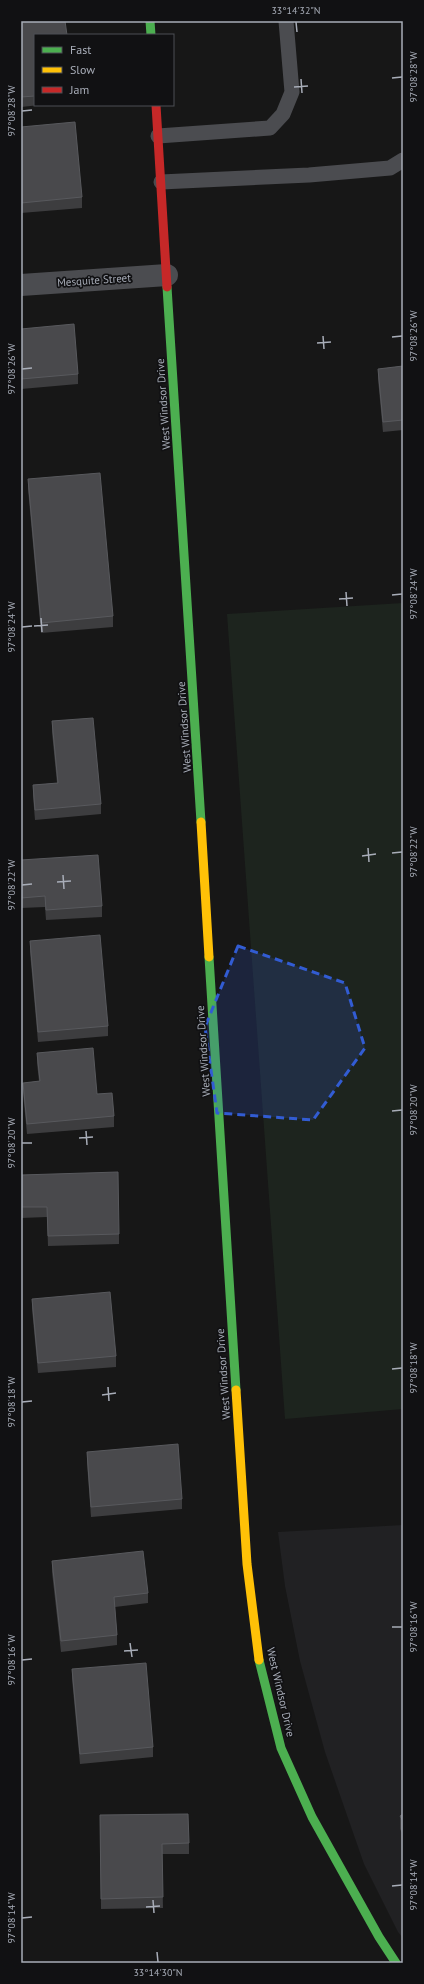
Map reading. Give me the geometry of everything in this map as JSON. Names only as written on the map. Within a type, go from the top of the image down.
[{"type":"street","points":[[150,21],[151,34]]},
{"type":"street","name":"West Windsor Drive","points":[[156,106],[247,1564],[260,1666],[281,1748],[312,1817],[379,1937],[396,1963]]},
{"type":"street","name":"Mesquite Street","points":[[21,285],[167,275]]},
{"type":"lane","points":[[158,136],[270,128],[283,114],[292,92],[286,21]]},
{"type":"lane","points":[[161,182],[308,175],[390,168],[403,160]]},
{"type":"highlighted area","points":[[238,946],[345,983],[365,1048],[313,1120],[217,1113],[205,1027]]},
{"type":"shaded area","points":[[403,603],[403,1409],[285,1419],[227,614]]},
{"type":"shaded area","points":[[403,1525],[403,1938],[398,1932],[364,1864],[325,1752],[300,1661],[285,1586],[278,1532]]},
{"type":"building","points":[[21,21],[65,21],[67,34],[34,34],[34,96],[21,97]]},
{"type":"building","points":[[75,122],[82,197],[21,203],[21,127]]},
{"type":"building","points":[[74,324],[78,374],[21,379],[21,329]]},
{"type":"building","points":[[403,366],[403,420],[383,422],[378,369]]},
{"type":"building","points":[[100,473],[113,616],[41,623],[28,479]]},
{"type":"building","points":[[93,718],[101,804],[35,810],[33,785],[58,783],[52,721]]},
{"type":"building","points":[[98,855],[102,906],[46,910],[45,896],[21,898],[21,860]]},
{"type":"building","points":[[100,935],[108,1026],[38,1032],[30,941]]},
{"type":"building","points":[[93,1048],[97,1094],[112,1093],[114,1116],[27,1124],[23,1083],[40,1081],[37,1053]]},
{"type":"building","points":[[118,1172],[119,1234],[48,1236],[47,1207],[21,1207],[21,1175]]},
{"type":"building","points":[[110,1292],[116,1356],[38,1363],[32,1299]]},
{"type":"building","points":[[178,1444],[182,1499],[91,1507],[87,1452]]},
{"type":"building","points":[[143,1551],[148,1593],[114,1597],[117,1635],[61,1641],[52,1561]]},
{"type":"building","points":[[146,1663],[153,1747],[80,1754],[72,1669]]},
{"type":"building","points":[[188,1814],[189,1843],[162,1844],[163,1897],[101,1899],[100,1815]]},
{"type":"building","points":[[403,1814],[403,1821],[400,1816]]},
{"type":"traffic: fast","points":[[150,21],[151,34]]},
{"type":"traffic: fast","points":[[167,287],[201,822]]},
{"type":"traffic: fast","points":[[209,957],[236,1390]]},
{"type":"traffic: fast","points":[[259,1660],[281,1748],[312,1817],[379,1937],[396,1963]]},
{"type":"traffic: slow","points":[[201,822],[209,957]]},
{"type":"traffic: slow","points":[[236,1390],[247,1564],[259,1660]]},
{"type":"traffic: jam","points":[[156,106],[167,287]]}]
